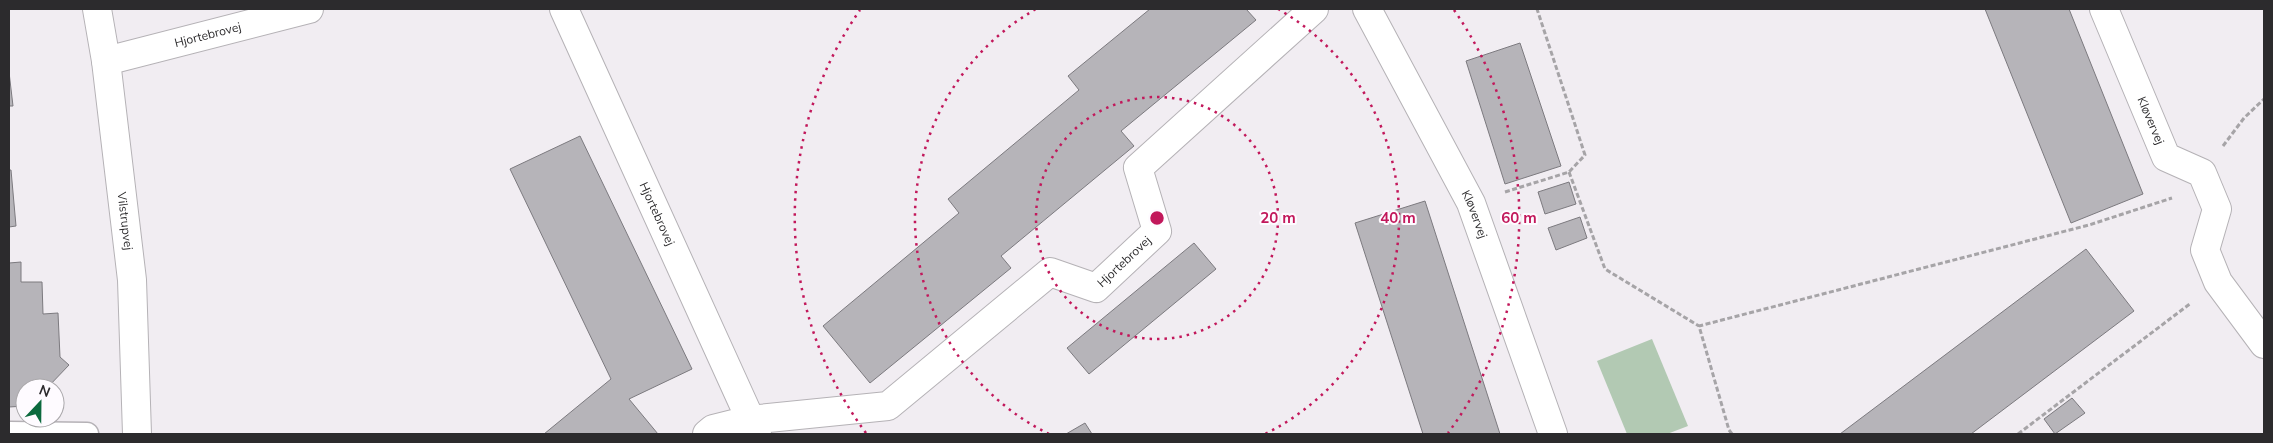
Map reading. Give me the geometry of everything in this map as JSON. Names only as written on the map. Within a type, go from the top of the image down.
[{"type":"street","name":"Vilstrupvej","points":[[97,9],[106,61],[132,280],[137,434]]},
{"type":"street","name":"Hjortebrovej","points":[[106,61],[309,9]]},
{"type":"street","name":"Hjortebrovej","points":[[564,9],[753,427]]},
{"type":"street","name":"Hjortebrovej","points":[[707,434],[713,429],[753,427],[888,406],[1050,272],[1096,288],[1157,231],[1138,168],[1314,9]]},
{"type":"street","name":"Kløvervej","points":[[1367,9],[1471,203],[1553,434]]},
{"type":"street","name":"Kløvervej","points":[[2104,9],[2166,157],[2202,173]]},
{"type":"street","points":[[2202,173],[2217,209],[2205,250],[2218,282],[2264,344]]},
{"type":"lane","points":[[9,433],[87,434]]},
{"type":"path","points":[[1471,203],[1569,172],[1585,155],[1536,9]]},
{"type":"path","points":[[1699,326],[2089,225],[2178,196],[2202,173],[2244,118],[2264,99]]},
{"type":"path","points":[[1569,172],[1605,269],[1699,326],[1729,430],[1732,434]]},
{"type":"path","points":[[2018,434],[2218,282]]},
{"type":"green space","points":[[1652,339],[1688,426],[1667,434],[1627,434],[1597,361]]},
{"type":"building","points":[[1150,9],[1246,9],[1256,20],[1121,131],[1134,146],[1001,256],[1011,268],[870,383],[823,326],[959,213],[948,199],[1079,90],[1068,76]]},
{"type":"building","points":[[1985,9],[2069,9],[2143,194],[2071,223]]},
{"type":"building","points":[[1520,43],[1561,166],[1505,184],[1466,61]]},
{"type":"building","points":[[9,72],[13,106],[9,106]]},
{"type":"building","points":[[580,136],[692,369],[629,399],[658,434],[544,434],[611,379],[510,169]]},
{"type":"building","points":[[9,170],[11,170],[16,226],[9,227]]},
{"type":"building","points":[[1569,182],[1576,204],[1545,214],[1538,192]]},
{"type":"building","points":[[1425,201],[1500,434],[1423,434],[1355,223]]},
{"type":"building","points":[[1580,217],[1587,238],[1556,250],[1548,228]]},
{"type":"building","points":[[1194,243],[1216,269],[1089,374],[1067,348]]},
{"type":"building","points":[[2086,249],[2134,311],[1971,434],[1840,434]]},
{"type":"building","points":[[21,262],[21,282],[42,282],[43,314],[58,313],[60,357],[69,365],[57,378],[15,378],[15,407],[9,407],[9,263]]},
{"type":"building","points":[[2072,398],[2085,413],[2055,434],[2044,419]]},
{"type":"building","points":[[1085,423],[1092,434],[1066,434]]}]
